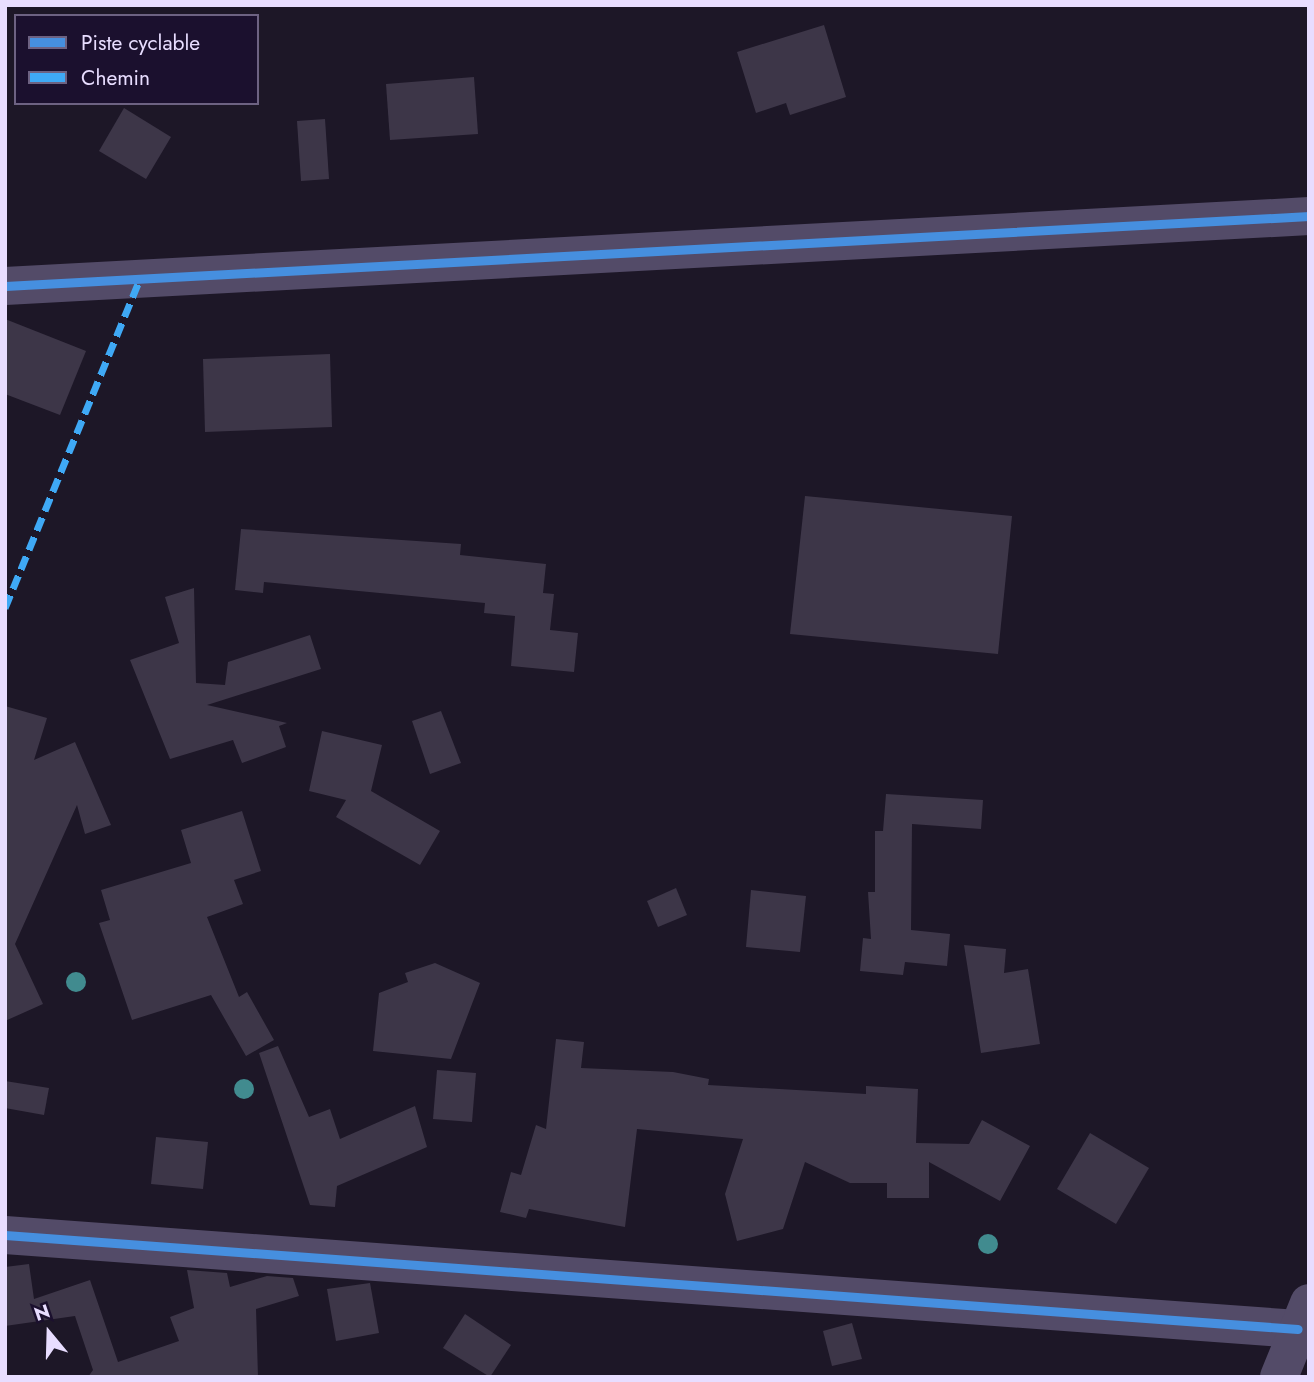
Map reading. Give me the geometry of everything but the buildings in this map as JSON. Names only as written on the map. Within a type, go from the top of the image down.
[{"type":"street","points":[[5,286],[1309,216]]},
{"type":"street","points":[[5,1235],[1303,1316],[1279,1377]]},
{"type":"marked path","points":[[5,608],[141,277]]},
{"type":"cycle path","points":[[5,286],[1309,216]]},
{"type":"cycle path","points":[[5,1235],[1298,1329]]}]
